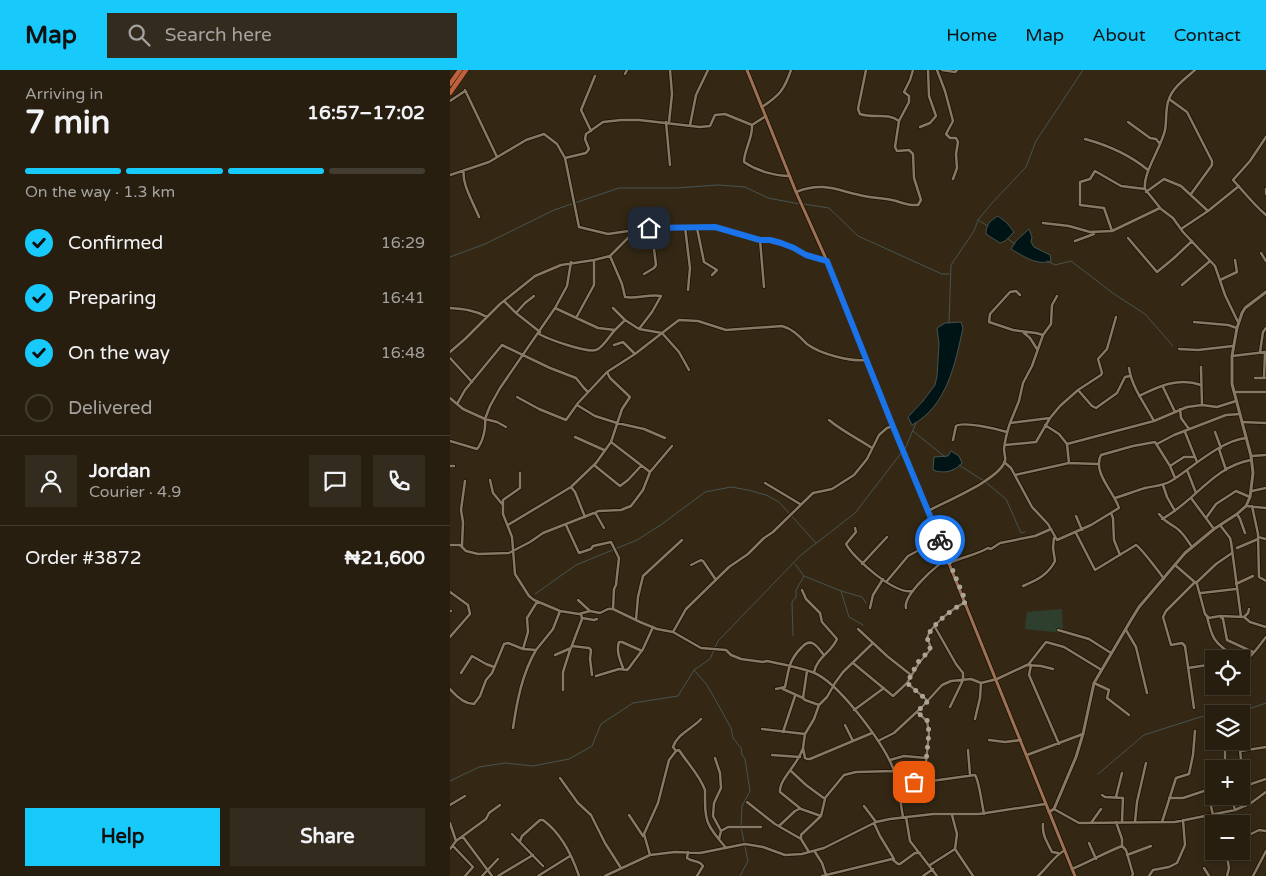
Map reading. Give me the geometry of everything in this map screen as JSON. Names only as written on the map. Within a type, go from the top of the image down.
[{"type":"highway","points":[[450,84],[460,70]]},
{"type":"highway","points":[[450,93],[466,70]]},
{"type":"main road","points":[[747,70],[966,602],[1075,876]]},
{"type":"street","points":[[625,74],[627,70]]},
{"type":"street","points":[[670,70],[672,94],[668,122],[670,165]]},
{"type":"street","points":[[690,126],[696,95],[708,70]]},
{"type":"street","points":[[762,107],[778,97],[786,84],[791,70]]},
{"type":"street","points":[[866,70],[858,109],[860,114],[869,117],[885,116],[898,121]]},
{"type":"street","points":[[796,192],[807,188],[832,187],[863,196],[918,205],[921,200],[914,178],[913,154],[909,150],[897,151],[895,147],[898,121],[909,102],[909,96],[904,92],[910,80],[912,70]]},
{"type":"street","points":[[920,127],[930,123],[936,116],[929,96],[928,70]]},
{"type":"street","points":[[937,70],[943,83],[953,121],[946,134],[950,138],[956,138],[958,142],[956,154],[958,168],[953,179]]},
{"type":"street","points":[[942,70],[950,72],[957,70]]},
{"type":"street","points":[[1195,70],[1177,87],[1169,98],[1165,129],[1153,162],[1148,170],[1145,190],[1160,208],[1174,218],[1181,229],[1210,261],[1238,322]]},
{"type":"street","points":[[591,131],[581,110],[595,76]]},
{"type":"street","points":[[450,101],[465,91],[497,158]]},
{"type":"street","points":[[1169,98],[1187,112],[1212,160],[1212,166],[1191,194]]},
{"type":"street","points":[[565,158],[588,151],[586,136],[603,122],[638,120],[690,126],[710,126],[715,115],[725,114],[752,125]]},
{"type":"street","points":[[752,125],[766,116]]},
{"type":"street","points":[[1128,122],[1150,138],[1156,139],[1160,144]]},
{"type":"street","points":[[752,125],[753,130],[746,148],[744,162],[770,174],[790,176]]},
{"type":"street","points":[[450,175],[489,162],[526,140],[544,134],[556,144],[565,158],[579,228],[608,234],[655,228],[715,227],[760,240],[781,243],[806,255],[827,261]]},
{"type":"street","points":[[1266,137],[1250,161],[1233,180],[1244,190],[1256,207],[1266,215]]},
{"type":"street","points":[[1085,139],[1102,143],[1148,170]]},
{"type":"street","points":[[464,170],[462,176],[479,217]]},
{"type":"street","points":[[1112,231],[1104,208],[1080,205],[1080,182],[1090,179],[1095,171],[1121,186],[1145,190],[1164,179],[1181,186],[1208,211]]},
{"type":"street","points":[[1181,229],[1208,211],[1239,186]]},
{"type":"street","points":[[1266,189],[1266,194]]},
{"type":"street","points":[[1043,223],[1069,226],[1090,232],[1112,231],[1160,208]]},
{"type":"street","points":[[684,227],[690,268],[688,290]]},
{"type":"street","points":[[644,274],[656,265],[655,228]]},
{"type":"street","points":[[697,228],[704,262],[717,270],[712,275]]},
{"type":"street","points":[[450,352],[504,301],[535,276],[561,264],[610,256],[636,230]]},
{"type":"street","points":[[1075,241],[1098,232]]},
{"type":"street","points":[[1128,238],[1157,272],[1192,241]]},
{"type":"street","points":[[760,240],[764,287]]},
{"type":"street","points":[[1261,252],[1266,261]]},
{"type":"street","points":[[610,256],[622,284],[625,297],[661,296],[640,329]]},
{"type":"street","points":[[576,318],[594,285],[594,260]]},
{"type":"street","points":[[1220,280],[1237,272],[1235,260]]},
{"type":"street","points":[[1182,285],[1210,261]]},
{"type":"street","points":[[450,441],[475,449],[478,448],[490,406],[555,308],[567,286],[572,262]]},
{"type":"street","points":[[1020,295],[1016,291],[1010,292],[990,314],[989,320],[991,324],[1043,335]]},
{"type":"street","points":[[1048,812],[1054,809],[1076,757],[1094,683],[1100,669],[1139,608],[1192,547],[1214,529],[1237,514],[1246,506],[1250,497],[1253,473],[1234,392],[1232,356],[1238,322],[1245,308],[1266,292]]},
{"type":"street","points":[[516,314],[534,296]]},
{"type":"street","points":[[928,511],[977,487],[1000,468],[1004,462],[1007,432],[1019,402],[1023,384],[1043,335],[1051,324],[1052,305],[1057,296]]},
{"type":"street","points":[[504,301],[516,314],[550,340],[594,351],[599,349],[625,320]]},
{"type":"street","points":[[450,308],[480,312],[487,317]]},
{"type":"street","points":[[555,308],[598,328],[615,330]]},
{"type":"street","points":[[613,308],[625,320],[640,329],[662,333],[679,352],[689,370]]},
{"type":"street","points":[[1005,445],[1034,442],[1038,439],[1050,418],[1078,390],[1098,378],[1102,373],[1098,359],[1107,349],[1116,317]]},
{"type":"street","points":[[517,397],[565,420],[607,372],[636,354],[679,320],[698,321],[726,330],[782,326],[790,328],[810,346],[824,353],[855,360],[867,360]]},
{"type":"street","points":[[1194,322],[1228,325],[1237,328]]},
{"type":"street","points":[[1260,353],[1263,332],[1266,328]]},
{"type":"street","points":[[1022,332],[1030,338],[1038,350]]},
{"type":"street","points":[[614,345],[623,342],[636,354]]},
{"type":"street","points":[[457,404],[502,345],[576,378],[588,392]]},
{"type":"street","points":[[1179,349],[1233,346]]},
{"type":"street","points":[[1232,356],[1265,352],[1265,378],[1255,378]]},
{"type":"street","points":[[450,358],[472,382]]},
{"type":"street","points":[[1202,367],[1202,405]]},
{"type":"street","points":[[1129,368],[1130,376],[1139,396],[1154,421]]},
{"type":"street","points":[[508,525],[571,487],[594,465],[611,442],[622,408],[630,397],[610,378],[607,372]]},
{"type":"street","points":[[1078,390],[1096,408],[1116,392],[1125,377],[1130,376]]},
{"type":"street","points":[[1139,396],[1176,381],[1201,386]]},
{"type":"street","points":[[1163,387],[1175,412]]},
{"type":"street","points":[[1234,392],[1266,392]]},
{"type":"street","points":[[450,398],[463,409],[506,427]]},
{"type":"street","points":[[1067,444],[1154,421],[1180,409],[1202,405],[1218,407],[1236,400]]},
{"type":"street","points":[[577,405],[595,416],[644,429],[664,438]]},
{"type":"street","points":[[1180,409],[1181,418],[1190,430]]},
{"type":"street","points":[[1156,444],[1226,415],[1240,414]]},
{"type":"street","points":[[1010,423],[1050,418]]},
{"type":"street","points":[[829,420],[842,431],[872,448]]},
{"type":"street","points":[[1242,422],[1266,423]]},
{"type":"street","points":[[953,440],[956,426],[960,424],[971,424],[1007,432]]},
{"type":"street","points":[[1045,425],[1059,434],[1067,444],[1069,462]]},
{"type":"street","points":[[673,632],[686,609],[729,567],[748,554],[773,532],[800,504],[813,493],[832,489],[860,470],[879,435],[887,428],[893,426]]},
{"type":"street","points":[[1185,432],[1197,462]]},
{"type":"street","points":[[1214,432],[1226,470]]},
{"type":"street","points":[[575,437],[604,450]]},
{"type":"street","points":[[1115,498],[1163,484],[1234,441],[1246,438]]},
{"type":"street","points":[[611,442],[650,472]]},
{"type":"street","points":[[1054,538],[1057,540],[1076,533],[1119,508],[1098,464],[1101,455],[1152,442],[1156,444],[1175,478]]},
{"type":"street","points":[[450,545],[458,544],[466,551],[478,554],[509,553],[543,533],[566,524],[598,512],[622,510],[631,506],[643,490],[650,472],[672,446]]},
{"type":"street","points":[[1162,519],[1176,511],[1215,477],[1226,470],[1251,458],[1266,455]]},
{"type":"street","points":[[1170,466],[1184,457],[1195,456]]},
{"type":"street","points":[[1004,462],[1011,468],[1032,507],[1051,529],[1054,538],[1052,548],[1055,561],[1050,570],[1039,579],[1023,586]]},
{"type":"street","points":[[1014,475],[1069,462],[1098,464]]},
{"type":"street","points":[[594,465],[620,486],[641,466]]},
{"type":"street","points":[[1186,470],[1196,494]]},
{"type":"street","points":[[520,473],[520,488],[504,500],[503,505],[503,514],[512,537],[516,579],[529,596],[537,602],[560,611],[594,620],[597,618]]},
{"type":"street","points":[[490,480],[493,493],[503,505]]},
{"type":"street","points":[[462,546],[463,522],[461,510],[464,481]]},
{"type":"street","points":[[765,483],[800,504]]},
{"type":"street","points":[[1163,484],[1167,497],[1176,511]]},
{"type":"street","points":[[571,487],[575,492],[585,517]]},
{"type":"street","points":[[1252,491],[1266,488]]},
{"type":"street","points":[[1206,518],[1216,504],[1236,491],[1250,497]]},
{"type":"street","points":[[1191,498],[1214,529]]},
{"type":"street","points":[[1246,506],[1266,508]]},
{"type":"street","points":[[1252,506],[1258,538],[1259,577],[1266,581]]},
{"type":"street","points":[[1111,513],[1114,540],[1120,555]]},
{"type":"street","points":[[595,514],[604,528]]},
{"type":"street","points":[[1159,514],[1167,524],[1175,527],[1183,534],[1192,547]]},
{"type":"street","points":[[1237,514],[1245,533]]},
{"type":"street","points":[[1076,516],[1082,530]]},
{"type":"street","points":[[566,524],[579,553],[591,550],[593,546],[611,542],[619,558],[613,609]]},
{"type":"street","points":[[1220,525],[1230,538],[1236,589],[1242,617]]},
{"type":"street","points":[[855,528],[856,532],[846,544],[856,558],[883,579],[904,592],[913,591]]},
{"type":"street","points":[[906,608],[906,601],[913,591],[935,567],[982,552],[988,548],[991,549],[1000,543],[1035,536],[1051,529]]},
{"type":"street","points":[[1076,533],[1095,570],[1134,546],[1139,546],[1164,579]]},
{"type":"street","points":[[862,564],[887,537]]},
{"type":"street","points":[[1237,548],[1258,538],[1266,539]]},
{"type":"street","points":[[886,581],[908,556],[940,539]]},
{"type":"street","points":[[636,620],[638,597],[643,576],[682,540]]},
{"type":"street","points":[[1194,708],[1185,646],[1182,643],[1171,645],[1163,617],[1195,582],[1232,553]]},
{"type":"street","points":[[691,565],[701,560],[703,561],[716,580]]},
{"type":"street","points":[[1175,565],[1195,582],[1201,593],[1213,637],[1226,650]]},
{"type":"street","points":[[1236,584],[1253,576]]},
{"type":"street","points":[[870,608],[875,592],[883,579]]},
{"type":"street","points":[[1201,593],[1236,589]]},
{"type":"street","points":[[802,590],[806,599],[820,613],[822,622],[837,640],[817,662],[814,673]]},
{"type":"street","points":[[450,592],[468,604],[470,614],[450,637]]},
{"type":"street","points":[[578,600],[590,611],[600,613],[613,609],[653,627],[673,632],[702,648],[726,650],[731,655],[741,659],[789,665],[814,673],[833,686],[846,698],[890,760],[897,782],[910,841],[937,876]]},
{"type":"street","points":[[523,649],[528,638],[527,618],[537,602]]},
{"type":"street","points":[[854,663],[895,696],[907,683],[918,662],[930,650],[928,635],[952,609],[966,602]]},
{"type":"street","points":[[1242,617],[1248,613],[1249,609]]},
{"type":"street","points":[[513,728],[518,693],[530,661],[536,650],[553,629],[560,611]]},
{"type":"street","points":[[563,690],[563,672],[581,616],[590,611]]},
{"type":"street","points":[[1207,617],[1212,619],[1220,616],[1242,617],[1250,622],[1266,627]]},
{"type":"street","points":[[1220,616],[1223,619],[1227,640],[1253,652]]},
{"type":"street","points":[[596,676],[623,668],[627,670],[642,652],[653,627]]},
{"type":"street","points":[[935,627],[956,664],[962,670],[963,680],[950,707]]},
{"type":"street","points":[[858,629],[911,675]]},
{"type":"street","points":[[1058,630],[1088,639],[1111,653]]},
{"type":"street","points":[[1126,630],[1136,648],[1147,693]]},
{"type":"street","points":[[1250,656],[1266,637]]},
{"type":"street","points":[[623,668],[619,656],[619,642],[642,652]]},
{"type":"street","points":[[783,689],[786,685],[789,665],[796,651],[808,642],[815,644],[823,654]]},
{"type":"street","points":[[1059,744],[1029,675],[1029,665],[1046,642],[1064,647],[1100,669]]},
{"type":"street","points":[[450,689],[460,699],[474,704],[480,696],[486,680],[492,673],[504,644],[508,643],[523,649],[536,650]]},
{"type":"street","points":[[821,816],[801,809],[780,792],[780,786],[800,757],[805,734],[814,719],[819,705],[827,697],[833,686],[873,643]]},
{"type":"street","points":[[572,646],[589,648],[591,650],[592,675]]},
{"type":"street","points":[[555,655],[562,651],[570,650]]},
{"type":"street","points":[[461,673],[472,656],[494,667]]},
{"type":"street","points":[[878,741],[894,733],[942,685],[956,679],[971,679],[981,683],[997,679],[1029,665],[1053,669]]},
{"type":"street","points":[[1188,668],[1205,665]]},
{"type":"street","points":[[803,698],[807,671]]},
{"type":"street","points":[[907,683],[928,701]]},
{"type":"street","points":[[975,719],[981,683]]},
{"type":"street","points":[[1094,683],[1109,690],[1107,698],[1129,715]]},
{"type":"street","points":[[776,688],[783,689],[795,696],[801,696],[805,700],[819,705]]},
{"type":"street","points":[[854,710],[884,688]]},
{"type":"street","points":[[783,732],[795,696]]},
{"type":"street","points":[[917,712],[928,723],[929,740],[924,782]]},
{"type":"street","points":[[702,719],[685,731],[675,741],[673,747],[676,751],[679,750],[695,771],[703,786],[705,790],[706,820],[711,830],[726,848]]},
{"type":"street","points":[[845,726],[853,741]]},
{"type":"street","points":[[762,729],[805,734]]},
{"type":"street","points":[[1162,822],[1176,778],[1189,774],[1195,731]]},
{"type":"street","points":[[803,748],[805,758],[810,759],[872,733]]},
{"type":"street","points":[[1027,755],[1082,734]]},
{"type":"street","points":[[989,740],[1011,742],[1021,740]]},
{"type":"street","points":[[1240,760],[1240,751],[1266,747]]},
{"type":"street","points":[[968,750],[970,775]]},
{"type":"street","points":[[644,837],[645,830],[658,803],[669,760],[676,751]]},
{"type":"street","points":[[772,754],[800,757]]},
{"type":"street","points":[[890,760],[904,756],[926,758]]},
{"type":"street","points":[[715,758],[720,773],[721,788],[714,803],[713,816],[720,831],[719,838]]},
{"type":"street","points":[[1135,822],[1146,763]]},
{"type":"street","points":[[791,770],[806,785],[825,799]]},
{"type":"street","points":[[801,839],[802,833],[821,816],[825,799],[844,775],[856,772],[894,770]]},
{"type":"street","points":[[1116,797],[1122,773]]},
{"type":"street","points":[[897,782],[947,780],[975,775],[978,780],[984,814]]},
{"type":"street","points":[[560,778],[578,803],[591,814],[605,843],[621,868]]},
{"type":"street","points":[[1250,784],[1266,779]]},
{"type":"street","points":[[1169,798],[1184,798],[1205,791]]},
{"type":"street","points":[[1210,805],[1212,815],[1219,814],[1246,806],[1266,792]]},
{"type":"street","points":[[1102,794],[1105,797],[1123,798],[1122,822]]},
{"type":"street","points":[[450,805],[465,796]]},
{"type":"street","points":[[747,802],[773,823],[801,839],[809,852]]},
{"type":"street","points":[[450,849],[456,842],[486,819],[489,813],[500,804]]},
{"type":"street","points":[[605,876],[650,855],[700,853],[745,844],[763,847],[785,855],[815,852],[875,823],[905,817],[984,814],[1045,804]]},
{"type":"street","points":[[1234,805],[1235,810]]},
{"type":"street","points":[[864,806],[898,864],[915,853],[920,852]]},
{"type":"street","points":[[1091,823],[1101,808]]},
{"type":"street","points":[[780,826],[795,811],[801,809]]},
{"type":"street","points":[[1054,809],[1073,820],[1091,823],[1162,822],[1205,816]]},
{"type":"street","points":[[628,815],[644,837],[650,855]]},
{"type":"street","points":[[952,815],[957,834],[955,849],[973,876]]},
{"type":"street","points":[[520,841],[522,836],[540,820],[543,820],[569,848],[570,856],[579,876]]},
{"type":"street","points":[[1149,876],[1153,870],[1177,864],[1185,845],[1183,820]]},
{"type":"street","points":[[1116,822],[1122,838],[1122,846],[1133,874],[1132,876]]},
{"type":"street","points":[[450,823],[456,842]]},
{"type":"street","points":[[1043,824],[1043,832],[1052,852],[1058,853]]},
{"type":"street","points":[[720,831],[728,827],[761,827]]},
{"type":"street","points":[[1250,834],[1259,830],[1266,831]]},
{"type":"street","points":[[512,834],[543,866]]},
{"type":"street","points":[[463,837],[492,876]]},
{"type":"street","points":[[1089,842],[1096,858]]},
{"type":"street","points":[[453,846],[473,867],[465,876]]},
{"type":"street","points":[[1072,870],[1105,852],[1122,846]]},
{"type":"street","points":[[1127,855],[1151,846]]},
{"type":"street","points":[[930,865],[955,849]]},
{"type":"street","points":[[1038,876],[1058,853],[1065,850]]},
{"type":"street","points":[[1253,876],[1266,851]]},
{"type":"street","points":[[688,852],[690,860],[701,863],[703,866],[697,876]]},
{"type":"street","points":[[815,852],[822,863],[826,875]]},
{"type":"street","points":[[498,876],[533,855]]},
{"type":"street","points":[[538,876],[570,856]]},
{"type":"street","points":[[482,876],[498,858]]},
{"type":"street","points":[[822,876],[894,859]]},
{"type":"street","points":[[1227,876],[1229,868],[1228,860]]},
{"type":"street","points":[[1204,868],[1208,876]]},
{"type":"street","points":[[922,876],[933,869]]},
{"type":"green space","points":[[1062,609],[1063,633],[1025,629],[1027,612]]},
{"type":"shaded area","points":[[998,216],[1014,232],[1005,241],[1000,243],[986,234],[989,223]]},
{"type":"shaded area","points":[[1029,229],[1032,237],[1031,242],[1034,247],[1050,255],[1051,261],[1035,261],[1011,249],[1016,241]]},
{"type":"shaded area","points":[[961,322],[963,328],[957,356],[948,383],[934,407],[912,425],[908,417],[935,385],[939,344],[937,328],[945,323]]},
{"type":"shaded area","points":[[951,451],[959,456],[962,463],[948,471],[933,470],[934,457],[948,456]]},
{"type":"waterway","points":[[949,323],[951,265],[974,231],[978,220],[1026,167],[1036,141],[1083,70]]},
{"type":"waterway","points":[[450,257],[485,244],[554,210],[619,188],[676,188],[718,185],[745,187],[768,198],[800,204]]},
{"type":"waterway","points":[[804,204],[829,208],[858,236],[942,274],[949,274]]},
{"type":"waterway","points":[[978,220],[988,226]]},
{"type":"waterway","points":[[1008,239],[1015,244]]},
{"type":"waterway","points":[[1047,261],[1055,265],[1071,261],[1114,294],[1145,314],[1173,346]]},
{"type":"waterway","points":[[905,449],[916,423]]},
{"type":"waterway","points":[[913,431],[945,457]]},
{"type":"waterway","points":[[450,781],[479,767],[505,763],[533,766],[569,759],[592,746],[601,724],[633,703],[678,696],[694,670],[710,659],[718,641],[801,555],[855,513],[902,452]]},
{"type":"waterway","points":[[959,465],[984,481],[1006,499],[1021,533],[1025,532]]},
{"type":"waterway","points":[[535,594],[576,565],[637,540],[705,492],[731,487],[766,495],[779,502],[816,543]]},
{"type":"waterway","points":[[795,564],[804,576],[841,591],[849,617],[863,625]]},
{"type":"waterway","points":[[793,636],[792,602],[796,597],[796,590],[804,576]]},
{"type":"waterway","points":[[841,591],[862,597],[866,603]]},
{"type":"waterway","points":[[694,670],[707,685],[731,728],[733,738],[741,748],[745,759],[750,791],[742,806],[741,827],[748,861],[740,876]]},
{"type":"waterway","points":[[1250,709],[1266,703]]},
{"type":"waterway","points":[[1098,774],[1144,735],[1205,716]]},
{"type":"way so far","points":[[914,782],[924,782],[929,732],[927,720],[917,712],[928,701],[907,683],[918,662],[931,648],[927,638],[930,632],[952,609],[966,602],[940,540]]},
{"type":"route","points":[[649,228],[715,227],[760,240],[781,243],[806,255],[827,261],[940,540]]}]
